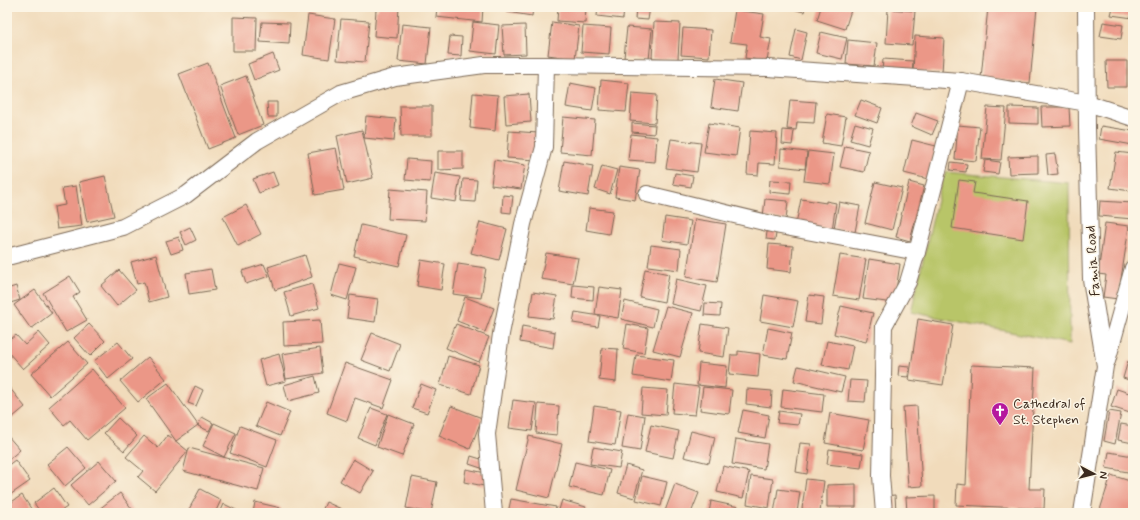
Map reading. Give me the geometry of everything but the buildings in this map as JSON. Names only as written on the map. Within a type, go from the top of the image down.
[{"type":"street","name":"Famia Road","points":[[1082,513],[1105,366],[1091,279],[1086,7]]},
{"type":"street","points":[[7,257],[123,227],[186,195],[256,141],[341,93],[395,77],[484,65],[546,64],[768,68],[961,81],[1087,103],[1133,118]]},
{"type":"street","points":[[494,513],[488,434],[501,334],[523,224],[544,147],[546,64]]},
{"type":"street","points":[[884,513],[881,476],[884,326],[908,282],[961,81]]},
{"type":"street","points":[[647,194],[780,226],[917,252]]},
{"type":"street","points":[[1105,366],[1133,268]]},
{"type":"green space","points":[[946,172],[1069,183],[1070,344],[911,312],[941,183]]},
{"type":"place","name":"Cathedral of St. Stephen","points":[[1000,426]]}]
